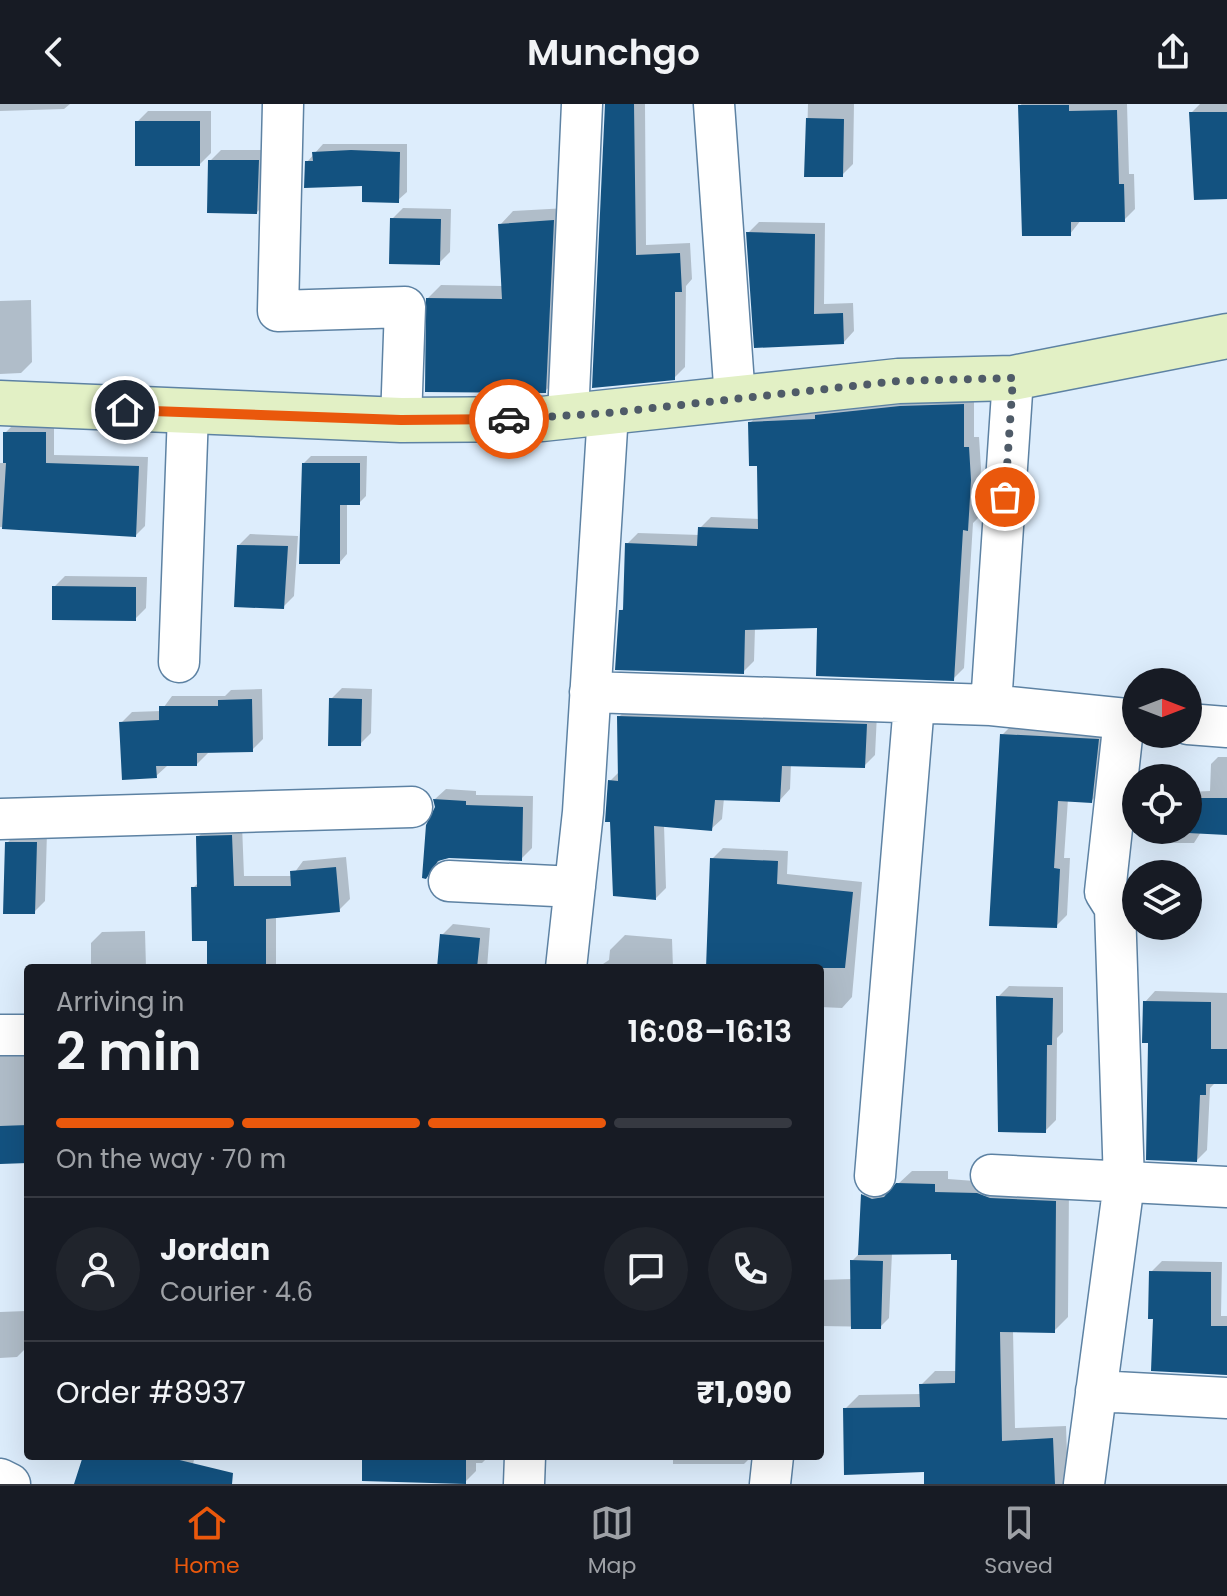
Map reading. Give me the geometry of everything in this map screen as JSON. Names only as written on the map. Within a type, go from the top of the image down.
[{"type":"street","points":[[283,104],[278,311],[405,307],[401,420]]},
{"type":"street","points":[[566,964],[590,692],[582,104]]},
{"type":"street","points":[[714,104],[735,399]]},
{"type":"street","points":[[0,403],[401,420],[588,415],[898,381],[1013,378],[1227,336]]},
{"type":"street","points":[[991,705],[1013,378]]},
{"type":"street","points":[[179,662],[188,413]]},
{"type":"street","points":[[590,692],[991,705],[1122,718]]},
{"type":"street","points":[[875,1176],[914,704]]},
{"type":"street","points":[[1202,725],[1227,727]]},
{"type":"street","points":[[1084,1484],[1124,1183],[1115,908],[1105,892],[1126,748]]},
{"type":"street","points":[[0,819],[412,807]]},
{"type":"street","points":[[449,881],[575,887]]},
{"type":"street","points":[[0,1035],[24,1035]]},
{"type":"street","points":[[991,1175],[1227,1187]]},
{"type":"street","points":[[1096,1391],[1227,1398]]},
{"type":"street","points":[[524,1484],[525,1460]]},
{"type":"street","points":[[770,1484],[773,1460]]},
{"type":"street","points":[[0,1479],[10,1484]]},
{"type":"building","points":[[605,104],[634,104],[636,255],[680,253],[682,292],[675,292],[675,380],[592,388]]},
{"type":"building","points":[[1018,105],[1069,105],[1069,111],[1117,110],[1119,184],[1124,184],[1125,222],[1071,222],[1071,236],[1022,236]]},
{"type":"building","points":[[1189,112],[1227,112],[1227,199],[1194,200]]},
{"type":"building","points":[[806,118],[844,119],[843,177],[804,177]]},
{"type":"building","points":[[135,121],[200,121],[200,166],[135,166]]},
{"type":"building","points":[[312,152],[400,152],[399,203],[362,202],[362,186],[304,188],[305,161],[313,161]]},
{"type":"building","points":[[208,160],[259,160],[257,214],[207,213]]},
{"type":"building","points":[[390,218],[441,219],[440,265],[389,264]]},
{"type":"building","points":[[554,220],[546,393],[425,392],[426,298],[502,299],[498,224]]},
{"type":"building","points":[[746,232],[815,234],[814,314],[843,313],[844,344],[754,348]]},
{"type":"building","points":[[964,404],[964,447],[969,447],[971,480],[968,531],[963,530],[954,681],[816,676],[817,628],[745,630],[744,674],[615,670],[619,610],[623,610],[625,543],[697,546],[698,527],[758,529],[757,466],[749,466],[748,422],[815,419],[815,415],[900,406]]},
{"type":"building","points":[[3,432],[46,432],[46,463],[139,466],[136,537],[2,529],[6,463],[3,463]]},
{"type":"building","points":[[302,463],[360,463],[360,505],[340,505],[340,564],[299,564]]},
{"type":"building","points":[[237,545],[288,546],[284,609],[234,607]]},
{"type":"building","points":[[52,586],[136,587],[136,621],[52,620]]},
{"type":"building","points":[[329,698],[362,699],[361,746],[328,746]]},
{"type":"building","points":[[252,699],[253,752],[197,753],[197,766],[156,766],[157,778],[122,780],[119,722],[159,720],[159,706],[218,706],[218,700]]},
{"type":"building","points":[[617,716],[867,724],[865,768],[782,766],[780,802],[715,800],[712,831],[654,826],[656,900],[613,896],[610,822],[605,822],[608,780],[618,781]]},
{"type":"building","points":[[1000,734],[1099,739],[1092,803],[1058,801],[1054,868],[1060,869],[1057,928],[989,926]]},
{"type":"building","points":[[1202,798],[1227,798],[1227,835],[1202,834]]},
{"type":"building","points":[[433,799],[466,801],[466,805],[523,807],[522,861],[449,858],[438,861],[426,879],[422,878],[426,825],[435,807]]},
{"type":"building","points":[[232,835],[234,886],[291,886],[290,871],[336,867],[340,912],[266,919],[266,964],[207,964],[207,941],[192,941],[191,887],[197,887],[196,836]]},
{"type":"building","points":[[5,842],[37,842],[35,914],[3,914]]},
{"type":"building","points":[[710,858],[778,861],[777,884],[853,892],[845,968],[824,968],[824,964],[706,964]]},
{"type":"building","points":[[440,934],[480,938],[477,964],[437,964]]},
{"type":"building","points":[[996,996],[1053,998],[1052,1045],[1047,1045],[1046,1133],[998,1132]]},
{"type":"building","points":[[1143,1001],[1211,1002],[1211,1049],[1227,1049],[1227,1084],[1206,1084],[1206,1095],[1200,1095],[1197,1162],[1146,1160],[1148,1043],[1142,1043]]},
{"type":"building","points":[[24,1125],[24,1163],[0,1164],[0,1126]]},
{"type":"building","points":[[896,1183],[935,1184],[935,1192],[1056,1201],[1055,1333],[1000,1332],[1002,1441],[1053,1438],[1055,1484],[924,1484],[924,1472],[844,1475],[843,1408],[920,1407],[919,1384],[955,1383],[957,1260],[951,1260],[951,1254],[858,1255],[861,1194],[872,1199],[884,1197]]},
{"type":"building","points":[[850,1260],[883,1261],[881,1329],[851,1329]]},
{"type":"building","points":[[1149,1271],[1211,1272],[1211,1326],[1227,1326],[1227,1375],[1151,1371],[1153,1319],[1148,1319]]},
{"type":"building","points":[[82,1460],[179,1460],[233,1473],[232,1484],[74,1484]]},
{"type":"building","points":[[362,1460],[466,1460],[466,1484],[362,1481]]},
{"type":"way so far","points":[[509,419],[608,413],[898,381],[1013,378],[1005,497]]},
{"type":"route","points":[[125,410],[401,420],[509,419]]}]
